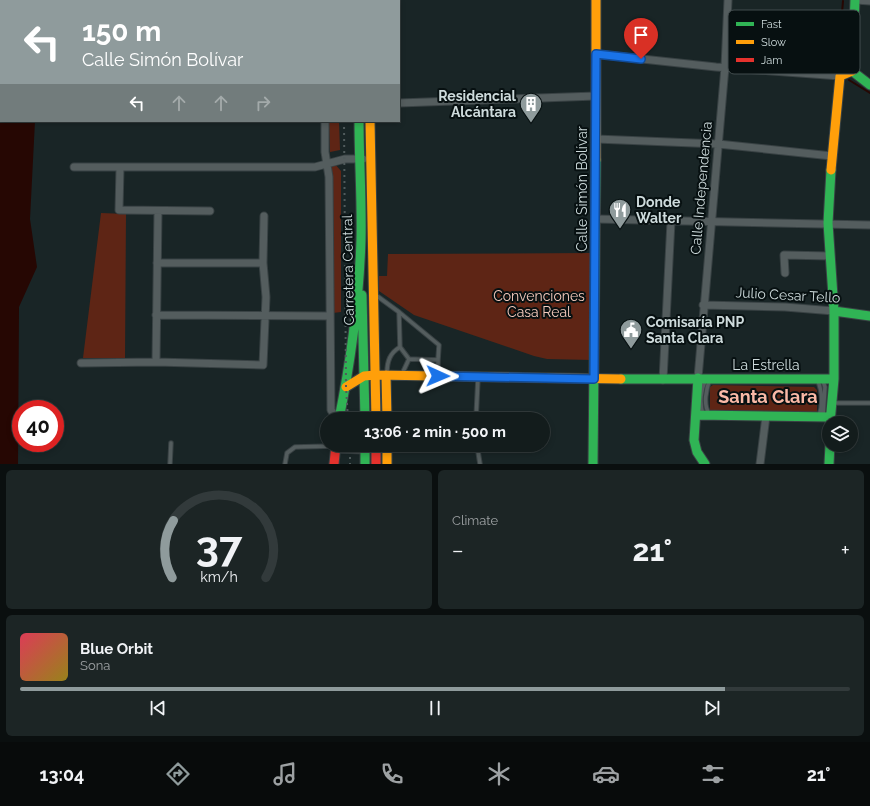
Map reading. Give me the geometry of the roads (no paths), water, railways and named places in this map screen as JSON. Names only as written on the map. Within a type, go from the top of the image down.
[{"type":"main road","name":"Calle Simón Bolívar","points":[[593,464],[596,219],[596,0]]},
{"type":"main road","points":[[855,0],[855,10]]},
{"type":"main road","points":[[826,416],[831,403],[834,379],[834,311],[828,223],[832,156],[840,76],[845,74]]},
{"type":"main road","points":[[856,74],[870,85]]},
{"type":"main road","name":"Carretera Central","points":[[359,122],[365,412]]},
{"type":"main road","name":"Carretera Central","points":[[370,122],[376,412]]},
{"type":"main road","points":[[340,412],[346,387],[355,330],[361,240]]},
{"type":"main road","name":"Julio Cesar Tello","points":[[834,311],[870,316]]},
{"type":"main road","points":[[386,375],[386,412]]},
{"type":"main road","points":[[346,387],[364,376]]},
{"type":"main road","name":"La Estrella","points":[[364,376],[478,376],[663,380],[705,378],[834,379]]},
{"type":"main road","points":[[705,378],[703,416],[694,440],[697,452],[705,464]]},
{"type":"main road","points":[[703,416],[766,416],[822,419]]},
{"type":"main road","points":[[334,464],[335,452]]},
{"type":"main road","points":[[365,452],[366,464]]},
{"type":"main road","points":[[376,452],[376,464]]},
{"type":"main road","points":[[386,452],[387,464]]},
{"type":"main road","points":[[829,464],[830,452]]},
{"type":"street","name":"Calle Independencia","points":[[705,378],[703,305],[725,67],[728,0]]},
{"type":"street","points":[[855,0],[870,1]]},
{"type":"street","points":[[596,54],[728,67]]},
{"type":"street","points":[[814,74],[840,76]]},
{"type":"street","points":[[400,103],[596,96]]},
{"type":"street","points":[[324,122],[330,184],[331,410],[333,412]]},
{"type":"street","points":[[596,139],[718,144],[832,156]]},
{"type":"street","points":[[74,168],[314,167],[344,159],[371,159]]},
{"type":"street","points":[[120,168],[119,210],[210,211]]},
{"type":"street","points":[[156,362],[158,211]]},
{"type":"street","points":[[81,363],[156,362],[263,365],[266,317],[263,263],[264,216]]},
{"type":"street","points":[[596,219],[711,220],[870,225]]},
{"type":"street","points":[[663,380],[671,220]]},
{"type":"street","points":[[785,273],[784,254],[830,256]]},
{"type":"street","points":[[157,263],[263,263]]},
{"type":"street","name":"Julio Cesar Tello","points":[[703,305],[785,307],[834,311]]},
{"type":"street","points":[[156,315],[266,317],[330,316]]},
{"type":"street","points":[[760,464],[766,416]]},
{"type":"lane","points":[[374,293],[438,345],[438,376]]},
{"type":"lane","points":[[399,312],[400,347],[408,359]]},
{"type":"lane","points":[[386,375],[387,362],[395,350],[400,347]]},
{"type":"lane","points":[[408,359],[438,360]]},
{"type":"lane","points":[[402,375],[408,359]]},
{"type":"lane","points":[[476,412],[478,376]]},
{"type":"lane","points":[[703,416],[706,409],[705,378]]},
{"type":"lane","points":[[819,379],[821,388],[821,410],[824,416]]},
{"type":"lane","points":[[831,403],[870,403]]},
{"type":"lane","points":[[170,464],[171,444]]},
{"type":"lane","points":[[285,464],[287,453],[295,447],[320,447]]},
{"type":"lane","points":[[478,452],[480,464]]},
{"type":"waterway","points":[[842,10],[843,1]]},
{"type":"waterway","points":[[849,80],[870,93]]},
{"type":"railway","points":[[344,122],[346,387],[348,412]]},
{"type":"railway","points":[[350,452],[350,464]]},
{"type":"place","name":"Residencial Alcántara","points":[[531,124]]},
{"type":"place","name":"Donde Walter","points":[[620,230]]},
{"type":"place","name":"Comisaría PNP Santa Clara","points":[[631,350]]},
{"type":"district","name":"Santa Clara","points":[[768,397]]},
{"type":"park label","name":"Convenciones Casa Real","points":[[539,304]]}]
